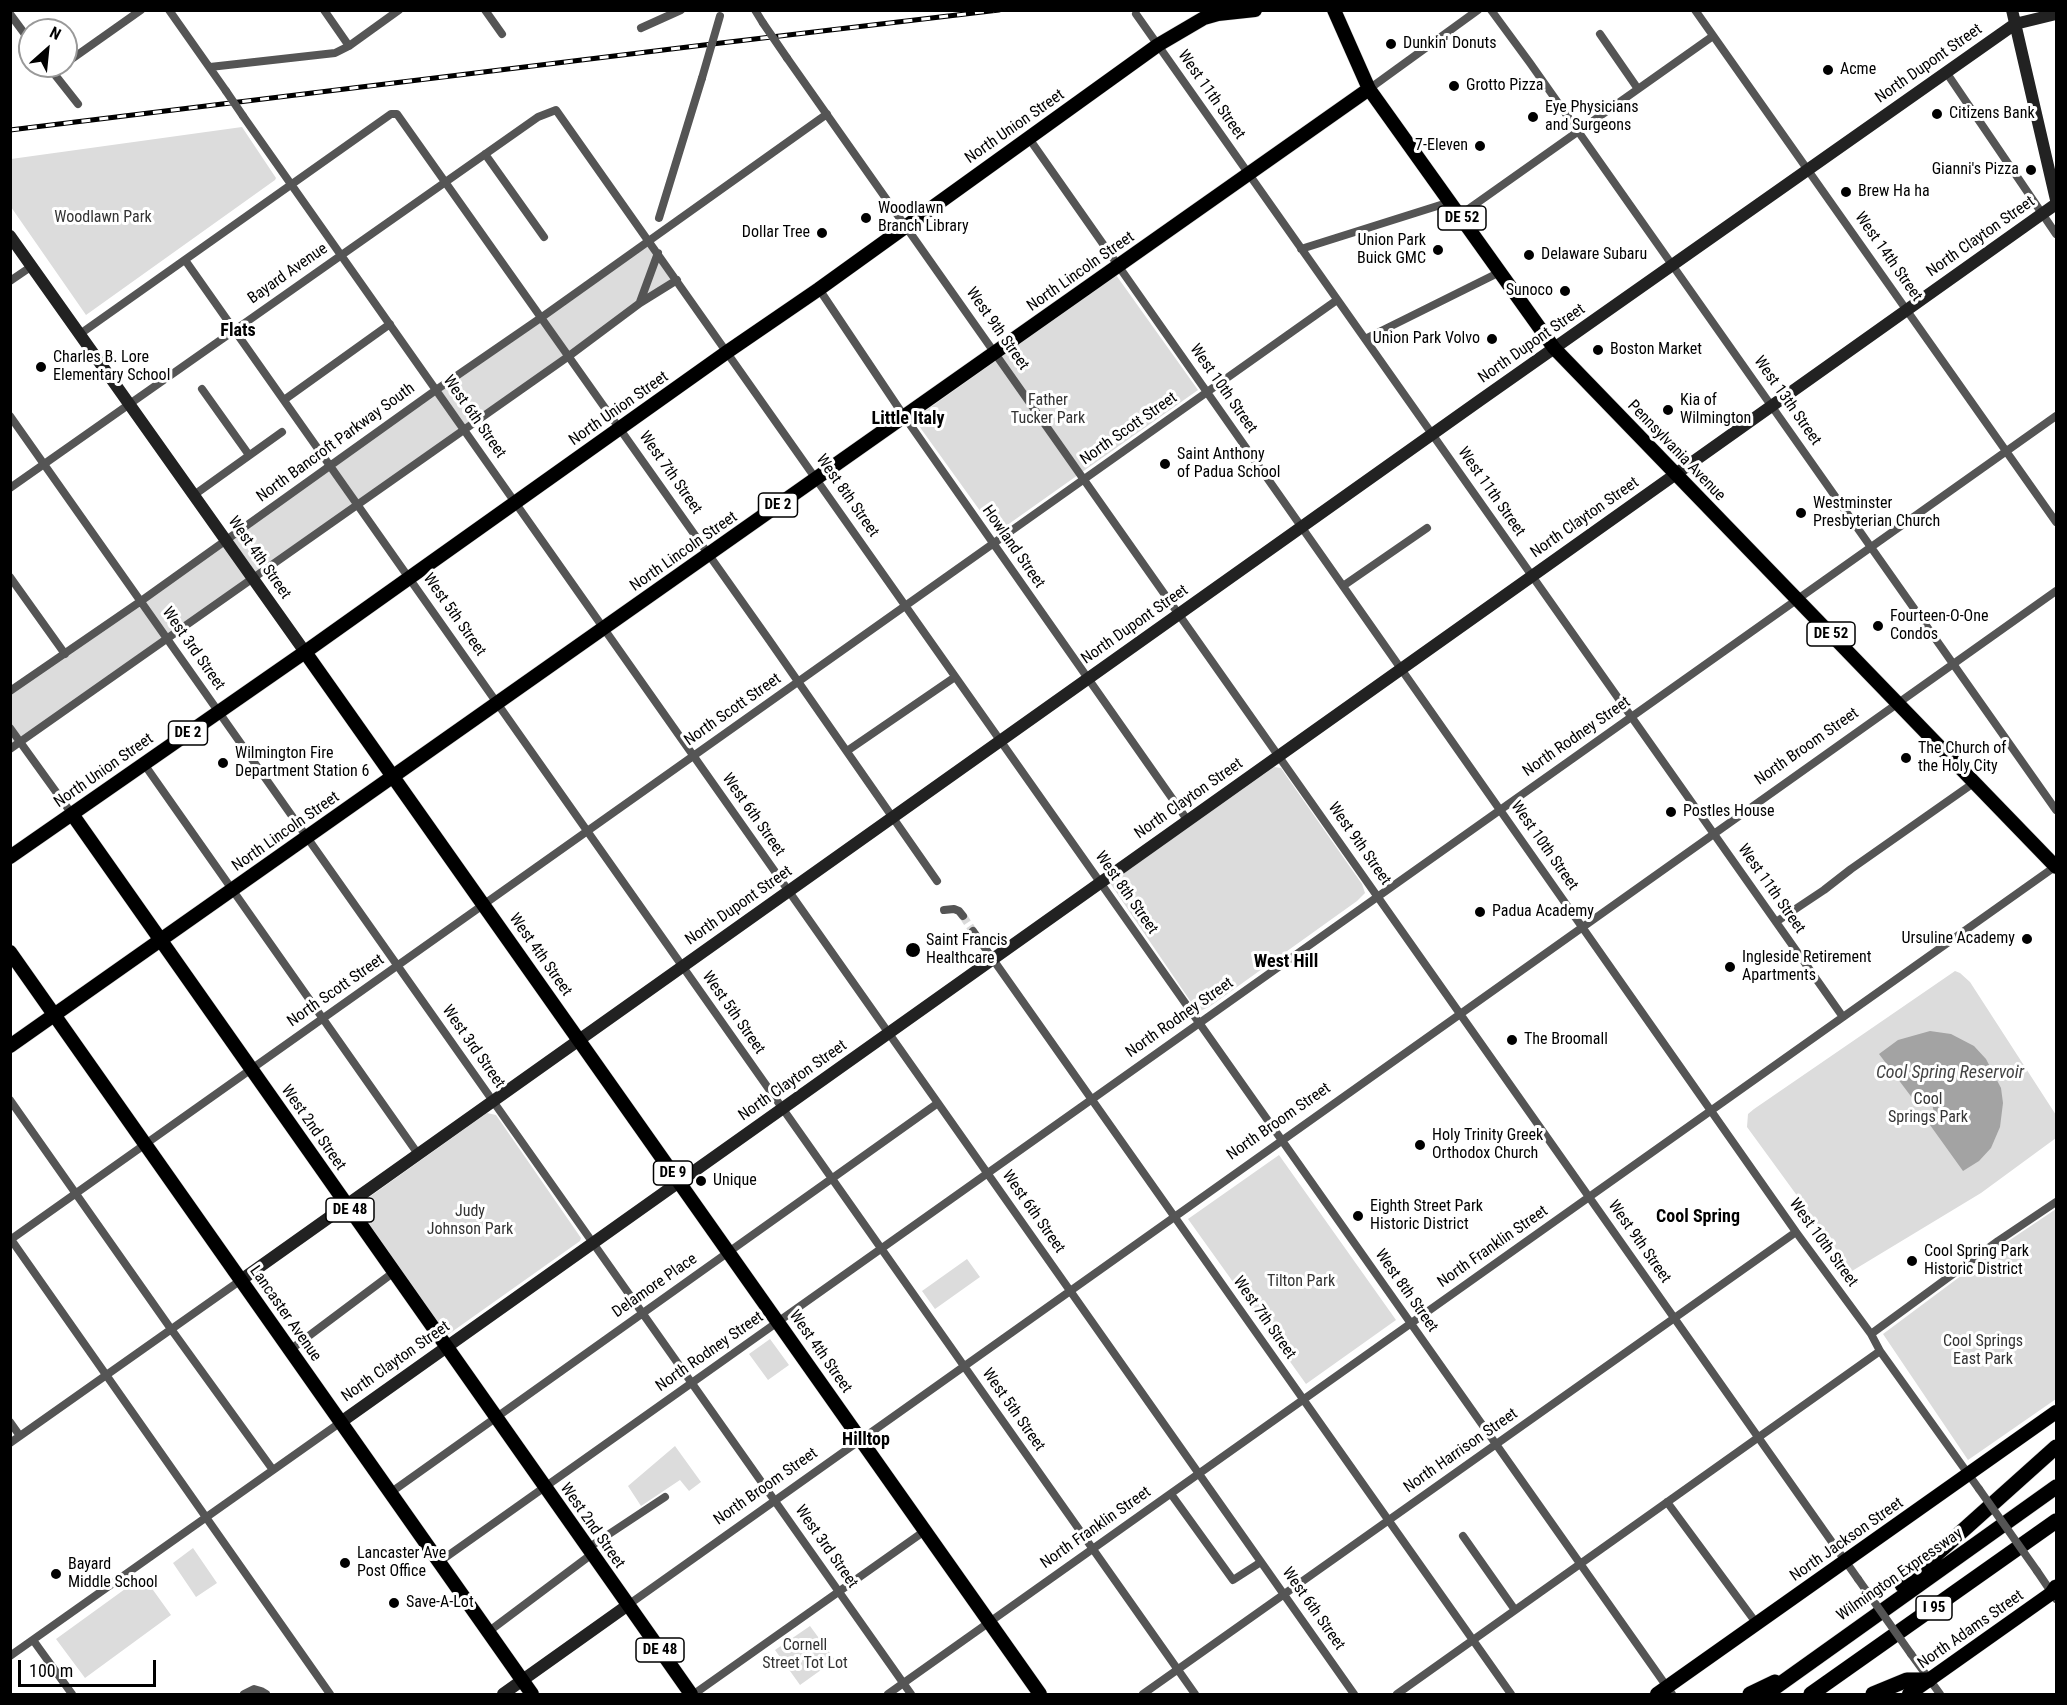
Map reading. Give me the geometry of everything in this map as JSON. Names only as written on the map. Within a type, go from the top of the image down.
[{"type":"highway","points":[[1842,1638],[2056,1447]]},
{"type":"highway","name":"Wilmington Expressway","points":[[1766,1695],[1842,1638],[2056,1487]]},
{"type":"highway","name":"I 95","points":[[1811,1695],[2056,1521]]},
{"type":"highway","points":[[1750,1695],[1794,1673]]},
{"type":"highway","points":[[1873,1695],[1907,1680],[1929,1680]]},
{"type":"main road","name":"North Union Street","points":[[10,857],[819,289],[1158,45],[1204,18],[1218,14],[1256,10]]},
{"type":"main road","name":"Pennsylvania Avenue","points":[[1334,10],[1369,89],[1554,348],[2056,866]]},
{"type":"main road","name":"North Lincoln Street","points":[[55,1015],[1369,89]]},
{"type":"main road","name":"West 4th Street","points":[[305,652],[926,1530],[1040,1695]]},
{"type":"main road","name":"West 2nd Street","points":[[72,814],[693,1695]]},
{"type":"main road","name":"Lancaster Avenue","points":[[10,952],[532,1695]]},
{"type":"main road","name":"DE 2","points":[[10,1046],[55,1015]]},
{"type":"main road","name":"North Jackson Street","points":[[1665,1692],[2056,1412]]},
{"type":"main road","name":"North Adams Street","points":[[1909,1695],[2055,1592]]},
{"type":"street","points":[[78,55],[141,10]]},
{"type":"street","name":"West 6th Street","points":[[169,10],[1354,1695]]},
{"type":"street","points":[[324,10],[349,46]]},
{"type":"street","points":[[210,68],[335,53],[349,46],[399,10]]},
{"type":"street","points":[[485,10],[501,34]]},
{"type":"street","points":[[641,28],[681,10]]},
{"type":"street","name":"West 9th Street","points":[[754,10],[1940,1695]]},
{"type":"street","name":"North Lincoln Street","points":[[1369,89],[1478,10]]},
{"type":"street","name":"West 13th Street","points":[[1491,10],[2056,810]]},
{"type":"street","name":"West 14th Street","points":[[1695,10],[2056,522]]},
{"type":"street","points":[[2012,10],[2056,202]]},
{"type":"street","points":[[660,218],[721,13]]},
{"type":"street","name":"West 11th Street","points":[[1136,14],[1843,1017]]},
{"type":"street","name":"North Dupont Street","points":[[241,1280],[1946,72],[2015,24],[2056,14]]},
{"type":"street","points":[[1600,34],[1638,89]]},
{"type":"street","points":[[1460,215],[1713,36]]},
{"type":"street","points":[[1946,72],[2044,213],[2056,234]]},
{"type":"street","points":[[57,78],[78,104]]},
{"type":"street","name":"Bayard Avenue","points":[[10,488],[544,113],[556,110]]},
{"type":"street","name":"West 8th Street","points":[[556,110],[1580,1564],[1665,1692]]},
{"type":"street","name":"West 7th Street","points":[[292,185],[392,114],[398,114],[937,881]]},
{"type":"street","name":"North Bancroft Parkway South","points":[[10,691],[141,602],[827,114]]},
{"type":"street","name":"West 10th Street","points":[[1029,138],[1796,1232],[2037,1571],[2055,1592]]},
{"type":"street","points":[[485,154],[544,237]]},
{"type":"street","points":[[80,334],[292,185]]},
{"type":"street","points":[[1301,249],[1450,202]]},
{"type":"street","name":"North Clayton Street","points":[[340,1422],[2044,213],[2056,202]]},
{"type":"street","name":"West 4th Street","points":[[10,236],[305,652]]},
{"type":"street","points":[[640,303],[658,253]]},
{"type":"street","name":"West 5th Street","points":[[185,260],[1195,1695]]},
{"type":"street","points":[[10,281],[32,266]]},
{"type":"street","points":[[1365,339],[1500,272]]},
{"type":"street","points":[[10,748],[569,356],[640,303],[677,280]]},
{"type":"street","name":"Howland Street","points":[[819,289],[904,416],[1188,820]]},
{"type":"street","name":"North Scott Street","points":[[11,1239],[1337,300]]},
{"type":"street","points":[[284,400],[390,324]]},
{"type":"street","points":[[202,389],[249,455]]},
{"type":"street","name":"West 3rd Street","points":[[10,416],[911,1695]]},
{"type":"street","name":"North Rodney Street","points":[[439,1562],[2056,416]]},
{"type":"street","points":[[194,495],[282,432]]},
{"type":"street","points":[[1343,586],[1426,528]]},
{"type":"street","points":[[10,577],[65,654]]},
{"type":"street","name":"North Broom Street","points":[[503,1695],[2056,591]]},
{"type":"street","points":[[847,751],[956,677]]},
{"type":"street","name":"West 2nd Street","points":[[10,728],[72,814]]},
{"type":"street","points":[[144,764],[417,1154]]},
{"type":"street","points":[[1776,922],[1975,782]]},
{"type":"street","name":"North Franklin Street","points":[[888,1695],[2056,866]]},
{"type":"street","points":[[944,910],[954,909],[963,916]]},
{"type":"street","name":"West 7th Street","points":[[973,931],[1511,1695]]},
{"type":"street","points":[[10,1100],[273,1470]]},
{"type":"street","name":"Delamore Place","points":[[390,1493],[938,1103]]},
{"type":"street","points":[[1870,1334],[2056,1202]]},
{"type":"street","name":"North Harrison Street","points":[[1143,1695],[1796,1232]]},
{"type":"street","points":[[11,1239],[330,1695]]},
{"type":"street","points":[[290,1350],[394,1272]]},
{"type":"street","points":[[10,1443],[241,1280]]},
{"type":"street","points":[[1397,1695],[1880,1351]]},
{"type":"street","points":[[10,1422],[20,1436]]},
{"type":"street","points":[[10,1656],[340,1422]]},
{"type":"street","points":[[1171,1494],[1233,1580],[1261,1562]]},
{"type":"street","points":[[488,1632],[590,1551],[664,1497]]},
{"type":"street","points":[[1666,1503],[1757,1624]]},
{"type":"street","points":[[693,1695],[926,1530]]},
{"type":"street","points":[[1463,1536],[1515,1610]]},
{"type":"street","points":[[33,1640],[72,1695]]},
{"type":"street","points":[[244,1695],[254,1689],[266,1695]]},
{"type":"green space","name":"Woodlawn Park","points":[[242,127],[276,178],[275,180],[86,315],[11,207],[11,159]]},
{"type":"green space","points":[[649,241],[677,280],[11,749],[11,691]]},
{"type":"green space","name":"Father Tucker Park","points":[[1116,275],[1198,390],[996,533],[914,419]]},
{"type":"green space","points":[[1274,767],[1281,768],[1362,884],[1365,893],[1209,1007],[1200,1011],[1193,1005],[1110,883]]},
{"type":"green space","name":"Cool Springs Park","points":[[1955,971],[1970,982],[2056,1115],[2056,1138],[1981,1193],[1852,1271],[1747,1127],[1748,1114]]},
{"type":"green space","name":"Judy Johnson Park","points":[[487,1113],[496,1115],[581,1238],[580,1241],[446,1336],[358,1210],[361,1203]]},
{"type":"green space","name":"Tilton Park","points":[[1279,1155],[1396,1320],[1306,1384],[1188,1219]]},
{"type":"green space","name":"Cool Springs East Park","points":[[2056,1209],[2056,1399],[1968,1460],[1883,1334],[2001,1246]]},
{"type":"green space","points":[[967,1259],[980,1277],[935,1309],[922,1291]]},
{"type":"green space","points":[[770,1339],[789,1365],[768,1380],[749,1354]]},
{"type":"green space","points":[[675,1446],[701,1482],[689,1491],[680,1480],[641,1506],[628,1486]]},
{"type":"green space","points":[[193,1548],[217,1583],[196,1597],[173,1563]]},
{"type":"green space","points":[[143,1576],[171,1615],[85,1678],[56,1639]]},
{"type":"green space","name":"Cornell Street Tot Lot","points":[[810,1626],[835,1660],[800,1685],[775,1650]]},
{"type":"water","name":"Cool Spring Reservoir","points":[[1930,1031],[1951,1034],[1974,1046],[1986,1059],[2001,1088],[2003,1103],[2000,1127],[1991,1148],[1979,1161],[1963,1171],[1930,1125],[1935,1116],[1932,1104],[1923,1098],[1913,1099],[1879,1054],[1898,1040]]},
{"type":"tunnel","points":[[963,916],[973,931]]},
{"type":"railway","points":[[10,130],[999,10]]},
{"type":"place","name":"Dunkin' Donuts","points":[[1391,44]]},
{"type":"place","name":"Acme","points":[[1828,70]]},
{"type":"place","name":"Grotto Pizza","points":[[1454,86]]},
{"type":"place","name":"Citizens Bank","points":[[1937,114]]},
{"type":"place","name":"Eye Physicians and Surgeons","points":[[1533,117]]},
{"type":"place","name":"7-Eleven","points":[[1480,146]]},
{"type":"place","name":"Gianni's Pizza","points":[[2031,170]]},
{"type":"place","name":"Brew Ha ha","points":[[1846,192]]},
{"type":"place","name":"Woodlawn Branch Library","points":[[866,218]]},
{"type":"place","name":"Dollar Tree","points":[[822,233]]},
{"type":"place","name":"Union Park Buick GMC","points":[[1438,250]]},
{"type":"place","name":"Delaware Subaru","points":[[1529,255]]},
{"type":"place","name":"Sunoco","points":[[1565,291]]},
{"type":"place","name":"Union Park Volvo","points":[[1492,339]]},
{"type":"place","name":"Boston Market","points":[[1598,350]]},
{"type":"place","name":"Charles B. Lore Elementary School","points":[[41,367]]},
{"type":"place","name":"Kia of Wilmington","points":[[1668,410]]},
{"type":"place","name":"Saint Anthony of Padua School","points":[[1165,464]]},
{"type":"place","name":"Westminster Presbyterian Church","points":[[1801,513]]},
{"type":"place","name":"Fourteen-O-One Condos","points":[[1878,626]]},
{"type":"place","name":"The Church of the Holy City","points":[[1906,758]]},
{"type":"place","name":"Wilmington Fire Department Station 6","points":[[223,763]]},
{"type":"place","name":"Postles House","points":[[1671,812]]},
{"type":"place","name":"Padua Academy","points":[[1480,912]]},
{"type":"place","name":"Ursuline Academy","points":[[2027,939]]},
{"type":"place","name":"Saint Francis Healthcare","points":[[913,950]]},
{"type":"place","name":"Ingleside Retirement Apartments","points":[[1730,967]]},
{"type":"place","name":"The Broomall","points":[[1512,1040]]},
{"type":"place","name":"Holy Trinity Greek Orthodox Church","points":[[1420,1145]]},
{"type":"place","name":"Unique","points":[[701,1181]]},
{"type":"place","name":"Eighth Street Park Historic District","points":[[1358,1216]]},
{"type":"place","name":"Cool Spring Park Historic District","points":[[1912,1261]]},
{"type":"place","name":"Lancaster Ave Post Office","points":[[345,1563]]},
{"type":"place","name":"Bayard Middle School","points":[[56,1574]]},
{"type":"place","name":"Save-A-Lot","points":[[394,1603]]},
{"type":"district","name":"Flats","points":[[238,331]]},
{"type":"district","name":"Little Italy","points":[[908,419]]},
{"type":"district","name":"West Hill","points":[[1286,962]]},
{"type":"district","name":"Cool Spring","points":[[1698,1217]]},
{"type":"district","name":"Hilltop","points":[[866,1440]]}]
